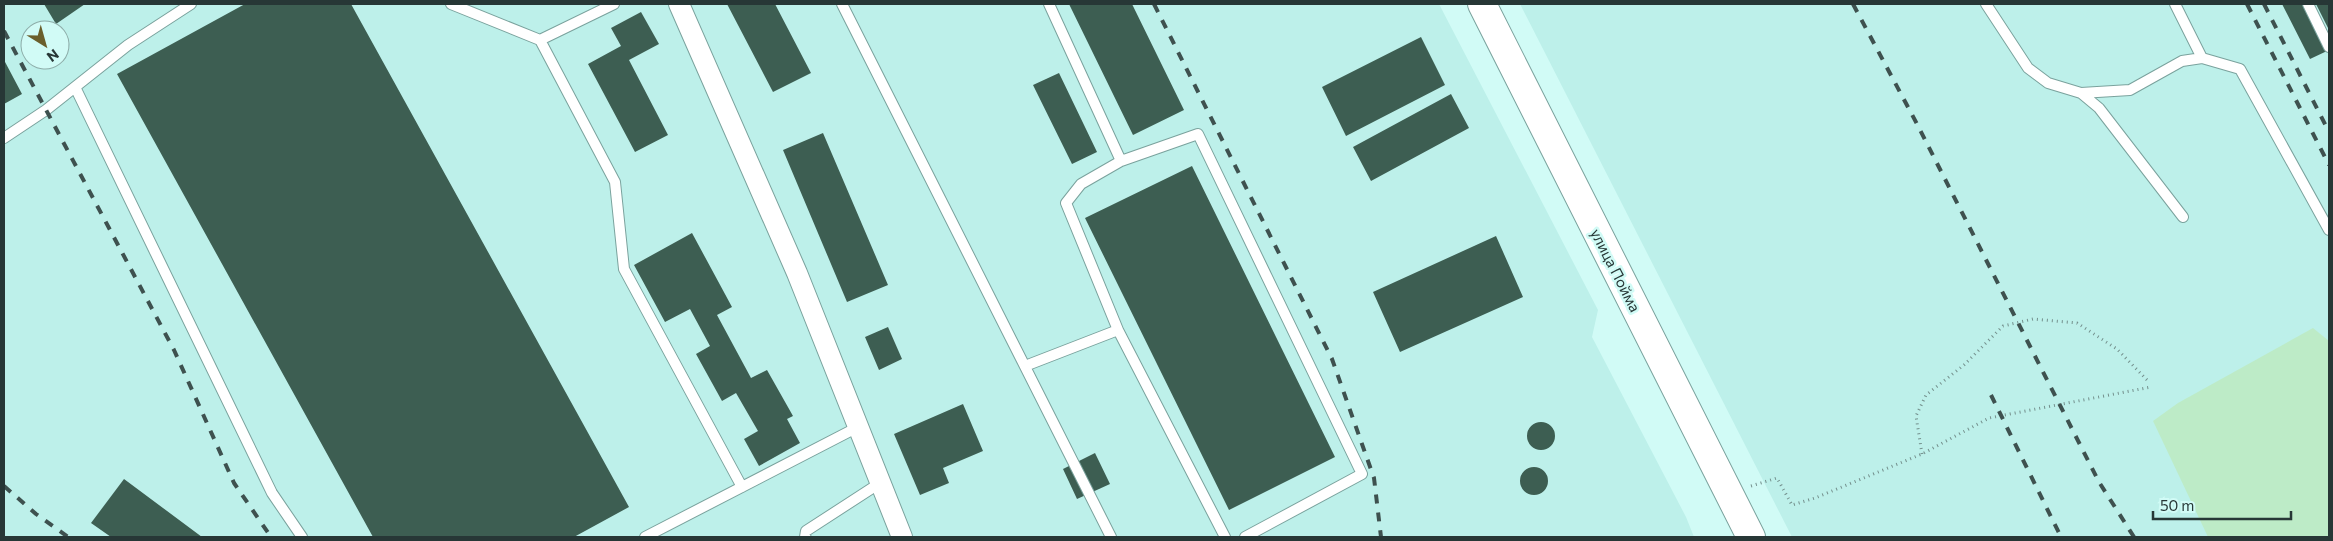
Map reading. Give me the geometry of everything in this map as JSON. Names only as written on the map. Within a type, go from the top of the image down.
[{"type":"main road","name":"улица Пойма","points":[[1482,4],[1751,537]]},
{"type":"street","points":[[679,4],[797,273],[902,537]]},
{"type":"street","points":[[1746,537],[1751,537]]},
{"type":"lane","points":[[4,138],[46,110],[128,45],[191,4]]},
{"type":"lane","points":[[451,4],[540,40],[615,182],[624,269],[742,487]]},
{"type":"lane","points":[[540,40],[614,4]]},
{"type":"lane","points":[[842,4],[1110,537]]},
{"type":"lane","points":[[1050,4],[1121,161]]},
{"type":"lane","points":[[1986,4],[2028,68],[2048,82],[2081,93],[2099,108],[2184,217]]},
{"type":"lane","points":[[2176,4],[2202,58]]},
{"type":"lane","points":[[2308,4],[2329,47]]},
{"type":"lane","points":[[2081,93],[2130,90],[2182,61],[2202,58],[2240,70],[2329,230]]},
{"type":"lane","points":[[75,86],[272,492],[302,537]]},
{"type":"lane","points":[[1226,537],[1118,330],[1066,203],[1081,184],[1121,161],[1198,134],[1362,474],[1245,537]]},
{"type":"lane","points":[[1025,366],[1118,330]]},
{"type":"lane","points":[[645,537],[858,427]]},
{"type":"lane","points":[[805,537],[806,531],[880,483]]},
{"type":"path","points":[[1922,454],[1916,416],[1926,394],[1964,365],[2003,326],[2033,319],[2077,323],[2117,349],[2149,382]]},
{"type":"path","points":[[1729,493],[1777,478],[1792,504],[1815,498],[1922,454],[1989,418],[2151,387]]},
{"type":"shaded area","points":[[4,4],[1439,4],[1598,310],[1592,337],[1686,517],[1694,537],[4,537]]},
{"type":"shaded area","points":[[1520,4],[2329,4],[2329,537],[1792,537]]},
{"type":"green space","points":[[2313,328],[2329,341],[2329,537],[2208,537],[2153,421],[2178,403]]},
{"type":"building","points":[[44,4],[85,4],[62,20],[54,20]]},
{"type":"building","points":[[245,4],[351,4],[629,507],[574,537],[373,537],[117,74]]},
{"type":"building","points":[[727,4],[775,4],[811,73],[773,92]]},
{"type":"building","points":[[1069,4],[1132,4],[1184,110],[1133,135]]},
{"type":"building","points":[[2282,4],[2303,4],[2327,51],[2310,59]]},
{"type":"building","points":[[2316,4],[2329,4],[2329,30]]},
{"type":"building","points":[[641,12],[659,44],[629,60],[668,135],[635,152],[588,64],[621,46],[611,28]]},
{"type":"building","points":[[1421,37],[1445,85],[1346,136],[1322,87]]},
{"type":"building","points":[[4,60],[22,94],[4,104]]},
{"type":"building","points":[[1059,73],[1097,152],[1072,164],[1033,85]]},
{"type":"building","points":[[1451,94],[1469,128],[1371,181],[1353,147]]},
{"type":"building","points":[[823,133],[888,285],[847,302],[783,150]]},
{"type":"building","points":[[1192,166],[1335,457],[1229,510],[1085,218]]},
{"type":"building","points":[[692,233],[732,307],[717,315],[751,378],[767,370],[793,416],[787,419],[800,443],[759,466],[744,439],[758,431],[736,393],[722,401],[696,354],[710,346],[690,309],[665,322],[634,265]]},
{"type":"building","points":[[1496,236],[1523,297],[1400,352],[1373,292]]},
{"type":"building","points":[[888,327],[902,359],[879,370],[865,337]]},
{"type":"building","points":[[963,404],[983,451],[943,468],[949,483],[920,495],[894,434]]},
{"type":"building","points":[[1541,422],[1551,426],[1555,436],[1551,446],[1541,450],[1531,446],[1527,436],[1531,426]]},
{"type":"building","points":[[1095,453],[1110,484],[1077,499],[1063,469]]},
{"type":"building","points":[[1534,467],[1544,471],[1548,481],[1544,491],[1534,495],[1524,491],[1520,481],[1524,471]]},
{"type":"building","points":[[124,479],[202,537],[111,537],[91,523]]},
{"type":"railway","points":[[1154,4],[1332,359],[1374,478],[1381,537]]},
{"type":"railway","points":[[1853,4],[1917,124],[2099,482],[2134,537]]},
{"type":"railway","points":[[2247,4],[2329,165]]},
{"type":"railway","points":[[2264,4],[2329,132]]},
{"type":"railway","points":[[4,31],[174,350],[234,483],[271,537]]},
{"type":"railway","points":[[1991,395],[2061,537]]},
{"type":"railway","points":[[4,486],[36,514],[68,537]]}]
